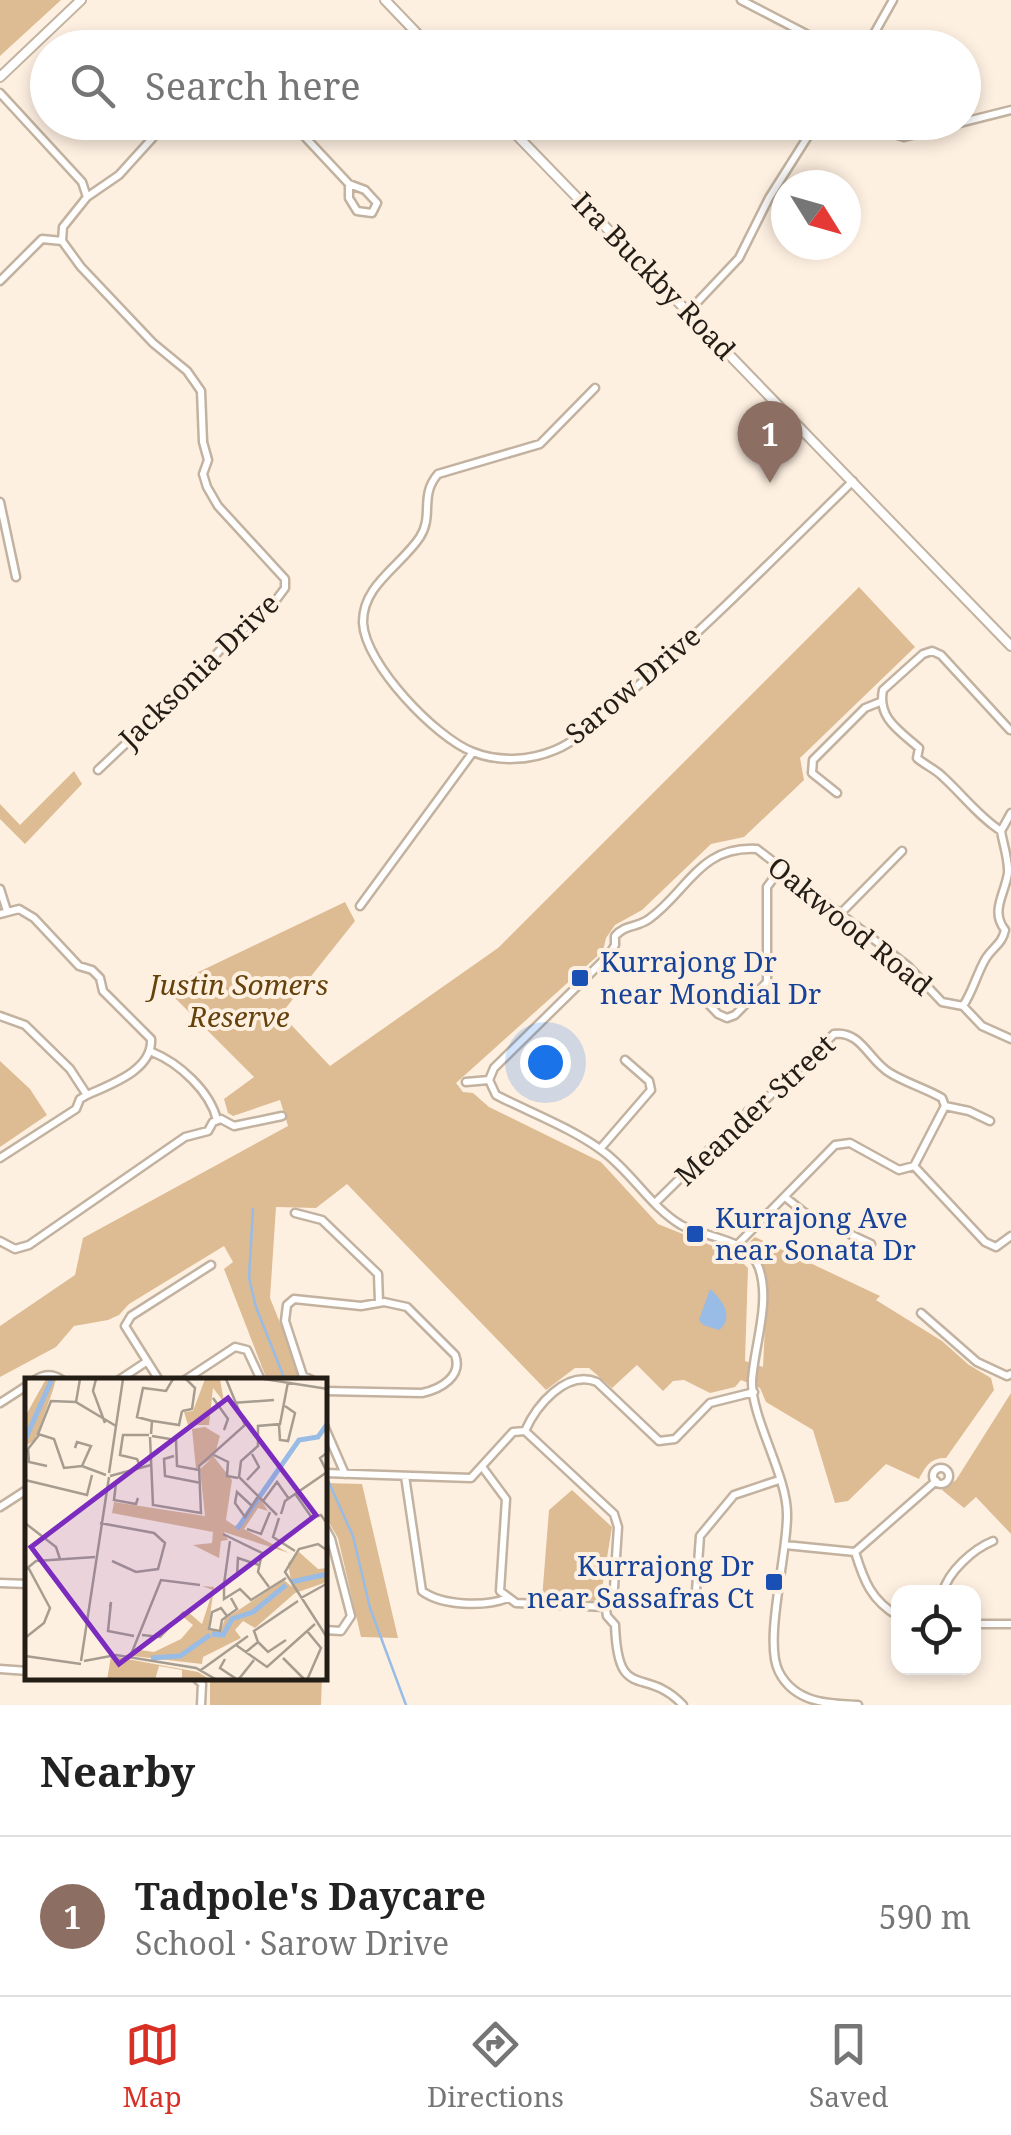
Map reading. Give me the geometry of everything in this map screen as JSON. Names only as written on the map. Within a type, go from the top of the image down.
[{"type":"street","points":[[49,30],[81,0]]},
{"type":"street","points":[[385,0],[414,30]]},
{"type":"street","points":[[740,0],[798,30]]},
{"type":"street","points":[[876,30],[893,0]]},
{"type":"street","points":[[0,76],[30,48]]},
{"type":"street","points":[[0,92],[30,125]]},
{"type":"street","points":[[981,118],[1011,110]]},
{"type":"street","points":[[44,140],[82,182],[87,197]]},
{"type":"street","points":[[0,281],[42,240],[62,240],[62,227],[87,197],[120,176],[151,140]]},
{"type":"street","points":[[309,140],[349,184],[365,190],[377,202],[372,213],[357,211],[348,198],[349,184]]},
{"type":"street","name":"Ira Buckby Road","points":[[521,140],[1011,646]]},
{"type":"street","points":[[688,312],[739,258],[769,198],[806,140]]},
{"type":"street","name":"Jacksonia Drive","points":[[62,240],[81,267],[153,343],[187,371],[201,390],[203,442],[208,460],[203,474],[208,487],[218,506],[284,579],[284,588],[273,604],[221,648],[191,682],[98,770]]},
{"type":"street","name":"Sarow Drive","points":[[595,388],[540,444],[438,474],[429,485],[422,535],[370,593],[364,609],[364,636],[382,670],[440,730],[473,752],[491,758],[525,758],[556,750],[576,738],[666,663],[853,481]]},
{"type":"street","points":[[0,502],[16,577]]},
{"type":"street","points":[[1001,831],[981,818],[939,772],[917,758],[919,748],[887,719],[880,702],[883,690],[923,654],[942,655],[1010,730]]},
{"type":"street","points":[[837,793],[812,773],[813,760],[864,708],[880,702]]},
{"type":"street","points":[[360,906],[473,752]]},
{"type":"street","points":[[963,1006],[975,988],[984,962],[1007,937],[998,909],[1009,870],[1001,831],[1011,813]]},
{"type":"street","name":"Oakwood Road","points":[[489,1080],[494,1068],[609,955],[615,936],[624,926],[648,920],[717,854],[736,848],[757,850],[908,966],[942,1002],[963,1006],[982,1026],[1011,1039]]},
{"type":"street","points":[[840,914],[902,850]]},
{"type":"street","points":[[697,992],[727,1018],[735,1015],[767,982],[767,887],[781,868]]},
{"type":"street","points":[[0,889],[3,913],[19,909],[34,918],[79,966],[92,970],[104,990],[151,1038],[152,1052],[147,1061],[102,1090],[80,1099],[76,1110],[0,1158]]},
{"type":"street","points":[[0,1016],[25,1025],[70,1069],[87,1096]]},
{"type":"street","name":"Meander Street","points":[[655,1203],[720,1139],[731,1136],[748,1111],[760,1105],[834,1034],[853,1036],[890,1073],[926,1088],[942,1098],[945,1106],[990,1121]]},
{"type":"street","points":[[152,1052],[172,1060],[213,1104],[217,1121]]},
{"type":"street","points":[[600,1149],[651,1090],[649,1081],[624,1060]]},
{"type":"street","points":[[466,1082],[489,1080],[496,1095],[600,1149],[682,1225],[737,1246],[759,1265],[762,1292],[754,1392],[787,1509],[772,1644],[778,1670],[791,1688],[806,1699],[858,1705]]},
{"type":"street","points":[[737,1246],[835,1145],[850,1142],[899,1170],[914,1166],[945,1106]]},
{"type":"street","points":[[217,1121],[234,1126],[282,1116]]},
{"type":"street","points":[[0,1241],[15,1249],[29,1245],[185,1136],[200,1135],[217,1121]]},
{"type":"street","points":[[914,1166],[985,1242],[996,1247],[1011,1236]]},
{"type":"street","points":[[785,1196],[805,1213],[871,1244]]},
{"type":"street","points":[[295,1214],[322,1220],[378,1274],[379,1302]]},
{"type":"street","points":[[158,1378],[125,1326],[131,1316],[211,1265]]},
{"type":"street","points":[[308,1378],[303,1376],[285,1322],[287,1305],[294,1300],[361,1306],[379,1302],[407,1307],[456,1354],[456,1372],[438,1389],[328,1390]]},
{"type":"street","points":[[921,1314],[977,1362],[1006,1376],[1011,1374]]},
{"type":"street","points":[[188,1378],[235,1347],[247,1350],[260,1378]]},
{"type":"street","points":[[122,1378],[146,1362]]},
{"type":"street","points":[[525,1431],[532,1414],[568,1380],[585,1377],[597,1382],[659,1441],[675,1438],[710,1403],[754,1392]]},
{"type":"street","points":[[0,1403],[25,1387]]},
{"type":"street","points":[[328,1473],[471,1478],[513,1432],[525,1431],[614,1514],[618,1527],[614,1588],[604,1598],[606,1616],[615,1625],[622,1671],[643,1686],[669,1690],[683,1705]]},
{"type":"street","points":[[328,1435],[346,1474]]},
{"type":"street","points":[[483,1468],[506,1499],[500,1590],[516,1603],[606,1607]]},
{"type":"street","points":[[405,1476],[422,1591],[434,1600],[495,1603],[509,1597]]},
{"type":"street","points":[[695,1605],[700,1536],[734,1496],[779,1480]]},
{"type":"street","points":[[786,1545],[855,1552],[936,1482]]},
{"type":"street","points":[[0,1506],[25,1491]]},
{"type":"street","points":[[945,1585],[983,1545],[993,1541]]},
{"type":"street","points":[[328,1630],[341,1631],[350,1616],[329,1549]]},
{"type":"street","points":[[855,1552],[864,1583],[877,1601],[891,1611]]},
{"type":"street","points":[[0,1583],[25,1584]]},
{"type":"street","points":[[981,1624],[1011,1624]]},
{"type":"street","points":[[0,1669],[25,1671]]},
{"type":"street","points":[[198,1680],[202,1684],[201,1705]]},
{"type":"green space","points":[[0,0],[61,0],[0,56]]},
{"type":"green space","name":"Justin Somers Reserve","points":[[859,587],[915,647],[800,758],[804,780],[744,837],[711,844],[642,910],[615,925],[603,951],[456,1083],[463,1092],[473,1093],[489,1107],[601,1162],[658,1224],[735,1255],[748,1268],[745,1361],[763,1367],[767,1285],[761,1262],[746,1245],[755,1237],[880,1296],[876,1300],[942,1341],[991,1378],[994,1390],[946,1458],[929,1464],[919,1479],[886,1464],[848,1501],[835,1503],[813,1430],[766,1402],[760,1388],[741,1380],[735,1387],[710,1393],[684,1380],[673,1381],[663,1391],[637,1365],[612,1388],[589,1368],[575,1368],[546,1390],[347,1184],[316,1208],[276,1207],[270,1298],[302,1378],[266,1378],[224,1269],[233,1262],[224,1246],[129,1304],[119,1315],[74,1326],[56,1347],[0,1377],[0,1326],[75,1275],[83,1238],[288,1126],[280,1100],[233,1116],[228,1113],[224,1099],[254,1077],[165,988],[345,902],[355,921],[281,1014],[330,1066],[498,948]]},
{"type":"green space","points":[[74,771],[82,784],[25,844],[0,819],[0,804],[20,825]]},
{"type":"green space","points":[[0,1061],[30,1089],[47,1115],[0,1147]]},
{"type":"green space","points":[[1011,1393],[1011,1534],[976,1497],[964,1508],[942,1490],[956,1480]]},
{"type":"green space","points":[[328,1483],[362,1484],[398,1638],[361,1637],[338,1538],[328,1521]]},
{"type":"green space","points":[[572,1490],[612,1527],[600,1601],[542,1599],[549,1510]]},
{"type":"green space","points":[[210,1680],[322,1680],[321,1705],[210,1705]]},
{"type":"water","points":[[710,1289],[726,1314],[719,1330],[699,1320]]},
{"type":"waterway","points":[[253,1209],[249,1278],[256,1307],[284,1378]]},
{"type":"waterway","points":[[328,1480],[353,1536],[370,1608],[406,1705]]},
{"type":"place","name":"Tadpole's Daycare","points":[[770,483]]},
{"type":"place","name":"Kurrajong Dr near Mondial Dr","points":[[580,978]]},
{"type":"place","name":"Kurrajong Ave near Sonata Dr","points":[[695,1234]]},
{"type":"place","name":"Kurrajong Dr near Sassafras Ct","points":[[774,1582]]}]
